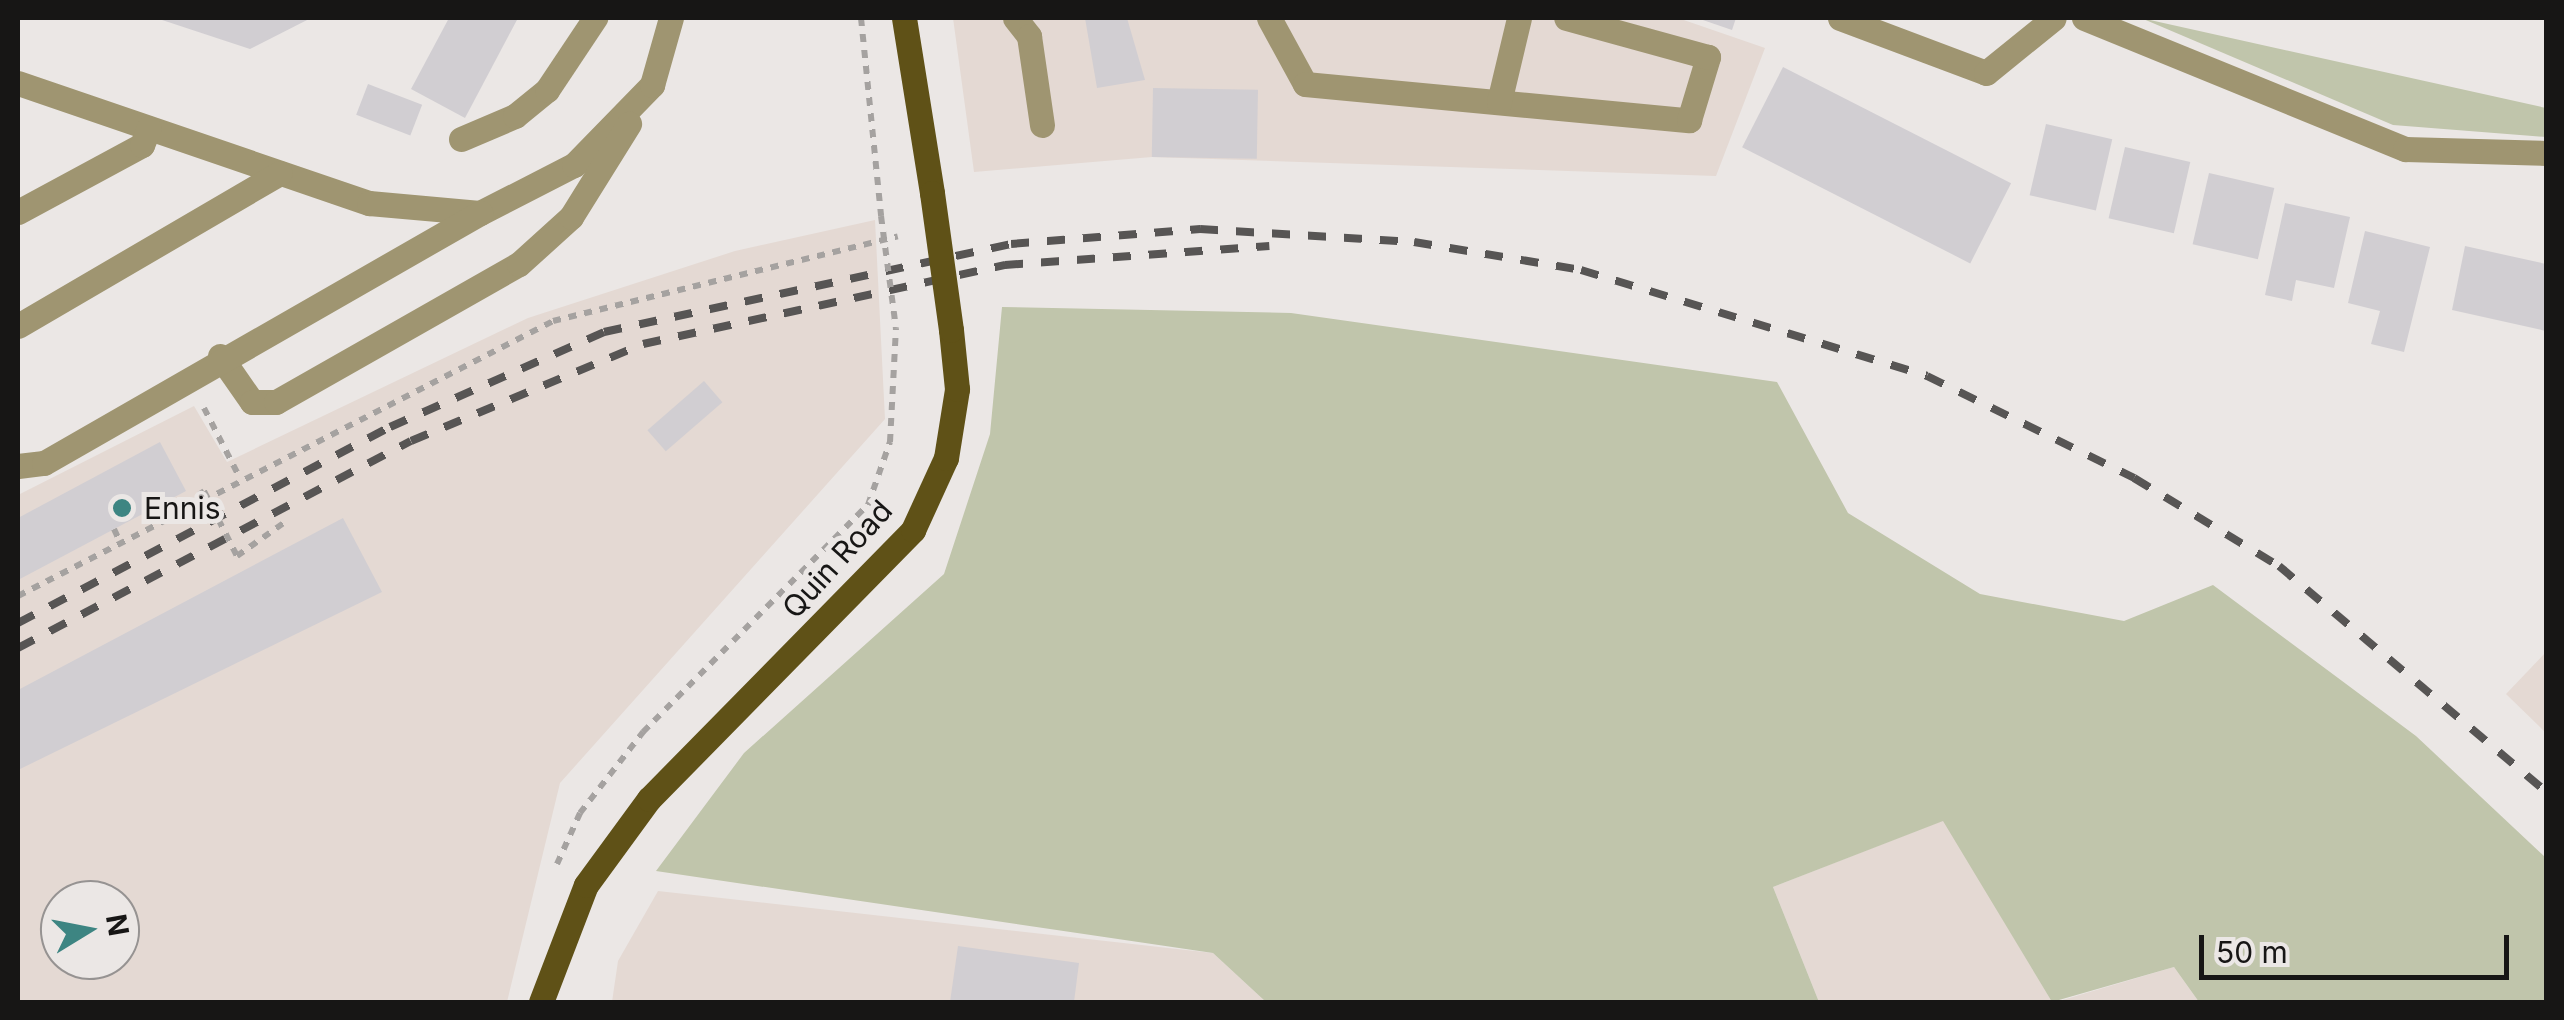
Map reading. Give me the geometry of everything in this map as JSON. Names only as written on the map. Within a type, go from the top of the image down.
[{"type":"main road","name":"Quin Road","points":[[542,1002],[586,885],[649,799],[914,530],[946,458],[956,389],[951,330],[904,18]]},
{"type":"street","points":[[462,139],[546,90],[595,18]]},
{"type":"street","points":[[220,356],[252,402],[276,402],[519,264],[571,217],[652,85],[670,18]]},
{"type":"street","points":[[1016,18],[1030,36],[1042,125]]},
{"type":"street","points":[[1269,18],[1305,84],[1688,120],[1708,58],[1566,18]]},
{"type":"street","points":[[1498,102],[1519,18]]},
{"type":"street","points":[[1840,18],[1986,73],[2054,18]]},
{"type":"street","points":[[2084,18],[2405,149],[2546,152]]},
{"type":"street","points":[[18,466],[44,463],[190,380],[220,356],[574,166],[652,85]]},
{"type":"street","points":[[19,89],[149,128],[369,203],[480,214]]},
{"type":"street","points":[[18,212],[142,145],[149,128]]},
{"type":"street","points":[[18,326],[280,173]]},
{"type":"path","points":[[580,813],[643,732],[868,504],[890,442],[896,328],[861,18]]},
{"type":"path","points":[[18,596],[240,478],[553,320],[898,236]]},
{"type":"path","points":[[190,380],[240,478]]},
{"type":"path","points":[[161,520],[204,490],[237,556],[285,522]]},
{"type":"path","points":[[114,530],[120,542]]},
{"type":"shaded area","points":[[953,18],[1678,18],[1765,48],[1716,176],[1152,157],[974,172]]},
{"type":"shaded area","points":[[875,220],[885,419],[560,783],[507,1002],[18,1002],[18,495],[194,406],[227,462],[528,318],[735,251]]},
{"type":"shaded area","points":[[2546,652],[2546,733],[2506,694]]},
{"type":"shaded area","points":[[1944,820],[2052,1002],[1819,1002],[1773,887]]},
{"type":"shaded area","points":[[658,891],[1213,953],[1266,1002],[612,1002],[618,961]]},
{"type":"shaded area","points":[[2174,967],[2199,1002],[2056,1002]]},
{"type":"green space","points":[[2141,18],[2546,108],[2546,137],[2393,125]]},
{"type":"green space","points":[[1002,307],[1291,313],[1777,382],[1848,513],[1980,594],[2124,621],[2213,585],[2416,736],[2546,858],[2546,1002],[2199,1002],[2174,967],[2052,1002],[1943,821],[1773,887],[1819,1002],[1266,1002],[1213,953],[656,871],[744,753],[944,574],[990,434]]},
{"type":"building","points":[[156,18],[311,18],[250,49]]},
{"type":"building","points":[[449,18],[518,18],[465,118],[411,89]]},
{"type":"building","points":[[1085,18],[1127,18],[1145,80],[1097,88]]},
{"type":"building","points":[[1697,18],[1736,18],[1732,30]]},
{"type":"building","points":[[1783,67],[2011,183],[1970,263],[1742,147]]},
{"type":"building","points":[[368,84],[422,105],[410,136],[356,115]]},
{"type":"building","points":[[1153,88],[1258,90],[1257,159],[1152,157]]},
{"type":"building","points":[[2046,124],[2112,139],[2096,210],[2030,195]]},
{"type":"building","points":[[2125,147],[2190,162],[2174,233],[2109,218]]},
{"type":"building","points":[[2209,173],[2274,188],[2258,259],[2193,244]]},
{"type":"building","points":[[2285,203],[2350,217],[2334,288],[2296,280],[2292,301],[2265,295]]},
{"type":"building","points":[[2365,231],[2430,247],[2404,352],[2371,344],[2380,311],[2348,303]]},
{"type":"building","points":[[2465,246],[2546,264],[2546,331],[2452,310]]},
{"type":"building","points":[[704,381],[722,402],[666,451],[647,430]]},
{"type":"building","points":[[160,442],[186,491],[18,580],[18,518]]},
{"type":"building","points":[[343,518],[382,592],[18,770],[18,690]]},
{"type":"building","points":[[958,946],[1079,963],[1074,1002],[950,1002]]},
{"type":"railway","points":[[18,623],[390,427],[604,332],[1011,244],[1200,229],[1414,242],[1581,270],[1927,376],[2134,478],[2279,566],[2546,792]]},
{"type":"railway","points":[[18,648],[411,441],[643,344],[1005,265],[1269,246]]},
{"type":"place","name":"Ennis","points":[[122,508]]}]
